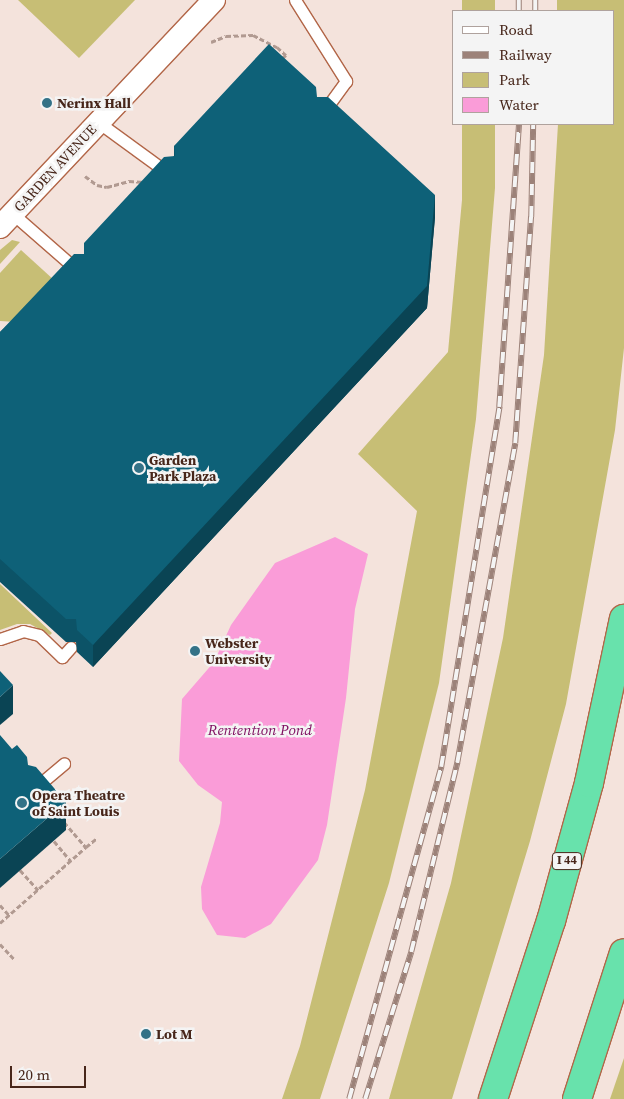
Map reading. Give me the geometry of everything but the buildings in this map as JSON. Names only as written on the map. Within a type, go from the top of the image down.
[{"type":"highway","name":"I 44","points":[[493,1099],[551,921],[586,793],[624,619]]},
{"type":"highway","points":[[577,1099],[624,953]]},
{"type":"street","name":"GARDEN AVENUE","points":[[7,221],[214,0]]},
{"type":"lane","points":[[295,0],[346,81],[322,114]]},
{"type":"lane","points":[[98,122],[169,174]]},
{"type":"lane","points":[[7,221],[79,271]]},
{"type":"lane","points":[[0,639],[23,631],[39,635],[62,657],[71,647]]},
{"type":"lane","points":[[34,788],[64,764]]},
{"type":"path","points":[[212,42],[226,36],[253,35],[264,39],[286,54],[278,61]]},
{"type":"path","points":[[85,176],[97,185],[107,187],[140,180],[148,184]]},
{"type":"path","points":[[54,841],[71,861]]},
{"type":"path","points":[[0,923],[86,847]]},
{"type":"path","points":[[20,870],[38,890]]},
{"type":"path","points":[[0,905],[10,915]]},
{"type":"path","points":[[0,944],[15,960]]},
{"type":"green space","points":[[18,0],[135,0],[79,58]]},
{"type":"green space","points":[[462,0],[495,0],[495,10],[462,10]]},
{"type":"green space","points":[[557,0],[624,0],[624,348],[615,430],[566,704],[530,841],[452,1099],[389,1099],[451,883],[503,638],[544,355],[558,125],[614,125],[614,10],[557,10]]},
{"type":"green space","points":[[462,125],[495,125],[495,188],[476,419],[439,683],[389,883],[320,1099],[282,1099],[300,1046],[365,790],[417,511],[358,454],[448,352],[462,200]]},
{"type":"green space","points":[[12,240],[20,242],[0,264],[0,250]]},
{"type":"green space","points":[[21,250],[54,280],[16,322],[0,321],[0,273]]},
{"type":"green space","points":[[0,584],[52,633],[50,635],[30,624],[17,624],[0,630]]},
{"type":"green space","points":[[624,1058],[624,1099],[610,1099]]},
{"type":"water","name":"Rentention Pond","points":[[335,537],[368,554],[355,609],[346,698],[327,825],[318,860],[271,924],[245,938],[217,935],[202,909],[201,887],[220,823],[222,802],[198,785],[179,761],[182,699],[214,662],[231,625],[275,563]]},
{"type":"railway","points":[[519,0],[519,10]]},
{"type":"railway","points":[[535,0],[535,10]]},
{"type":"railway","points":[[349,1099],[441,767],[499,407],[519,125]]},
{"type":"railway","points":[[365,1099],[411,952],[457,763],[515,443],[531,217],[533,125]]},
{"type":"place","name":"Nerinx Hall","points":[[47,103]]},
{"type":"place","name":"Garden Park Plaza","points":[[139,468]]},
{"type":"place","name":"Webster University","points":[[195,651]]},
{"type":"place","name":"Opera Theatre of Saint Louis","points":[[22,803]]},
{"type":"place","name":"Lot M","points":[[146,1034]]}]
